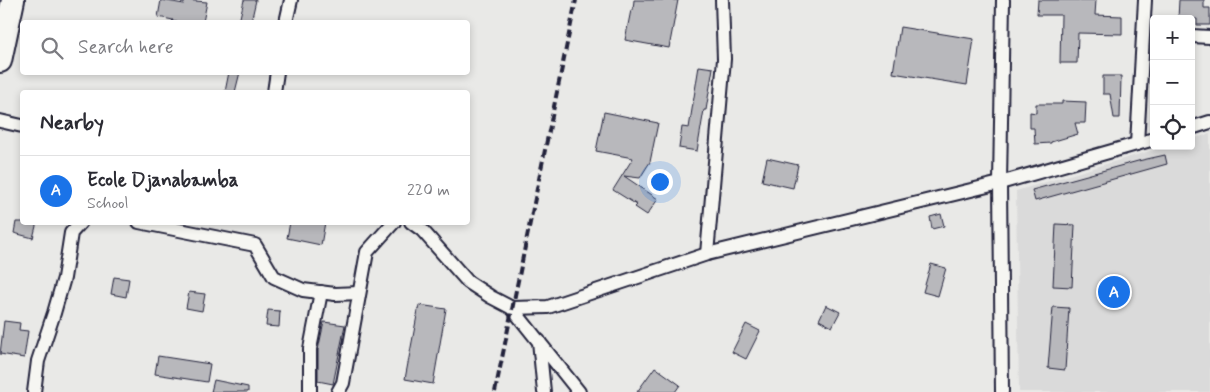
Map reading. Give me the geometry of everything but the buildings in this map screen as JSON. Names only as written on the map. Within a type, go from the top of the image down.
[{"type":"highway","points":[[0,62],[12,0]]},
{"type":"street","points":[[286,20],[291,0]]},
{"type":"street","points":[[707,254],[724,59],[722,0]]},
{"type":"street","points":[[1002,392],[1000,183],[1003,0]]},
{"type":"street","points":[[1137,144],[1149,36],[1145,0]]},
{"type":"street","points":[[1195,36],[1210,37]]},
{"type":"street","points":[[274,90],[277,75]]},
{"type":"street","points":[[0,121],[20,126]]},
{"type":"street","points":[[1195,127],[1210,122]]},
{"type":"street","points":[[512,308],[548,307],[707,254],[1000,183],[1150,140]]},
{"type":"street","points":[[34,392],[38,361],[64,278],[71,233],[78,225]]},
{"type":"street","points":[[154,225],[255,245],[274,277],[303,290],[335,294],[359,293]]},
{"type":"street","points":[[338,392],[343,383],[367,252],[391,225]]},
{"type":"street","points":[[415,225],[422,230],[468,282],[491,298],[512,308],[579,392]]},
{"type":"street","points":[[310,392],[310,349],[321,292]]},
{"type":"street","points":[[539,341],[544,392]]},
{"type":"shaded area","points":[[1210,134],[1210,392],[1019,392],[1016,191],[1154,150],[1195,150],[1195,138]]},
{"type":"railway","points":[[495,392],[576,0]]},
{"type":"place","name":"Ecole Djanabamba","points":[[1114,292]]}]
